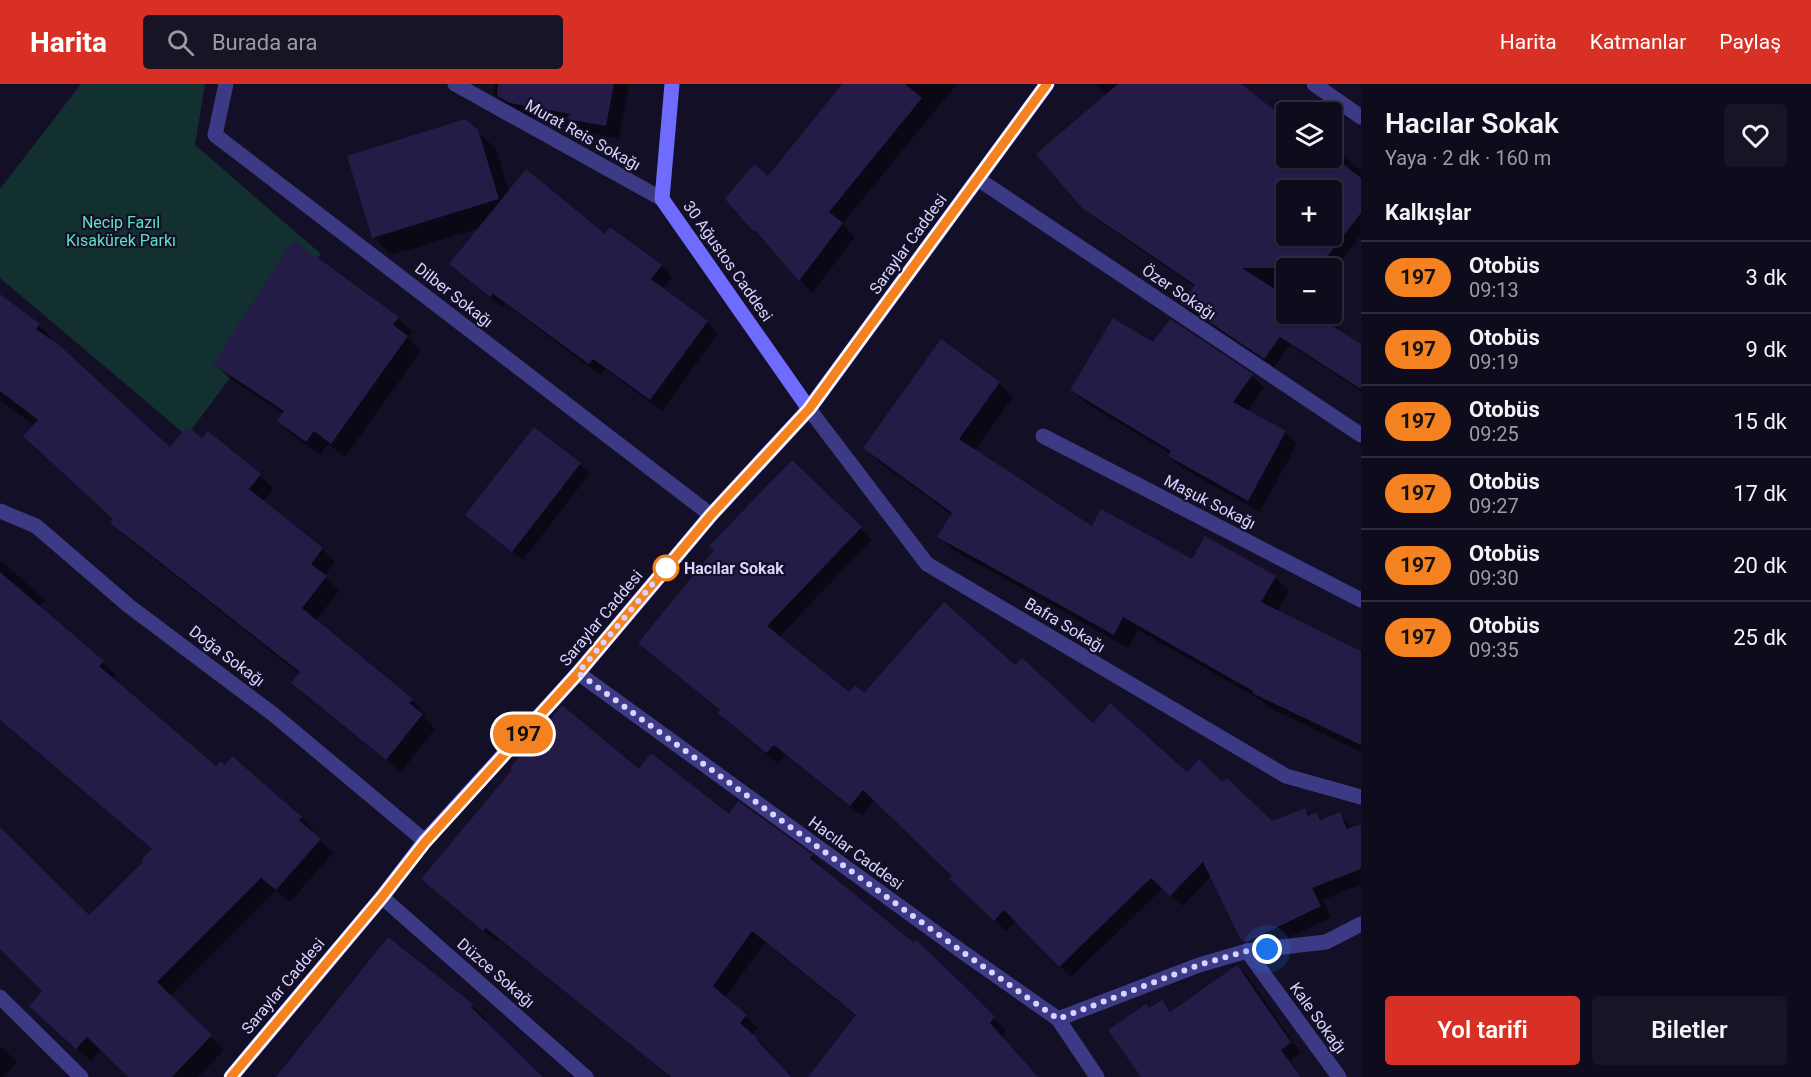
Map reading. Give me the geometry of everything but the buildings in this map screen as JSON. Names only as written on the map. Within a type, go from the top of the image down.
[{"type":"street","name":"Dilber Sokağı","points":[[226,84],[215,135],[711,515]]},
{"type":"street","name":"Murat Reis Sokağı","points":[[455,84],[662,199]]},
{"type":"street","name":"30 Ağustos Caddesi","points":[[672,84],[662,199],[809,409]]},
{"type":"street","name":"Saraylar Caddesi","points":[[231,1077],[382,897],[425,842],[578,673],[711,515],[809,409],[1047,84]]},
{"type":"street","points":[[1314,84],[1361,117]]},
{"type":"street","name":"Özer Sokağı","points":[[978,179],[1361,435]]},
{"type":"street","name":"Bafra Sokağı","points":[[809,409],[927,564],[1286,776],[1361,797]]},
{"type":"street","name":"Maşuk Sokağı","points":[[1043,436],[1361,600]]},
{"type":"street","name":"Doğa Sokağı","points":[[0,511],[36,526],[129,606],[273,714],[425,842]]},
{"type":"street","name":"Hacılar Caddesi","points":[[578,673],[1058,1019],[1097,1077]]},
{"type":"street","name":"Düzce Sokağı","points":[[382,897],[586,1077]]},
{"type":"street","points":[[1058,1019],[1199,965],[1247,951],[1326,942],[1361,924]]},
{"type":"street","name":"Kale Sokağı","points":[[1247,951],[1339,1077]]},
{"type":"street","points":[[0,997],[81,1077]]},
{"type":"green space","name":"Necip Fazıl Kısakürek Parkı","points":[[81,84],[205,84],[195,145],[321,254],[187,436],[0,278],[0,189]]},
{"type":"bus line","name":"197","points":[[231,1077],[382,897],[425,842],[578,673],[711,515],[809,409],[1047,84]]},
{"type":"place","name":"Hacılar Sokak","points":[[666,568]]},
{"type":"route","points":[[666,568],[578,673],[1058,1019],[1199,965],[1247,951],[1267,949]]}]
